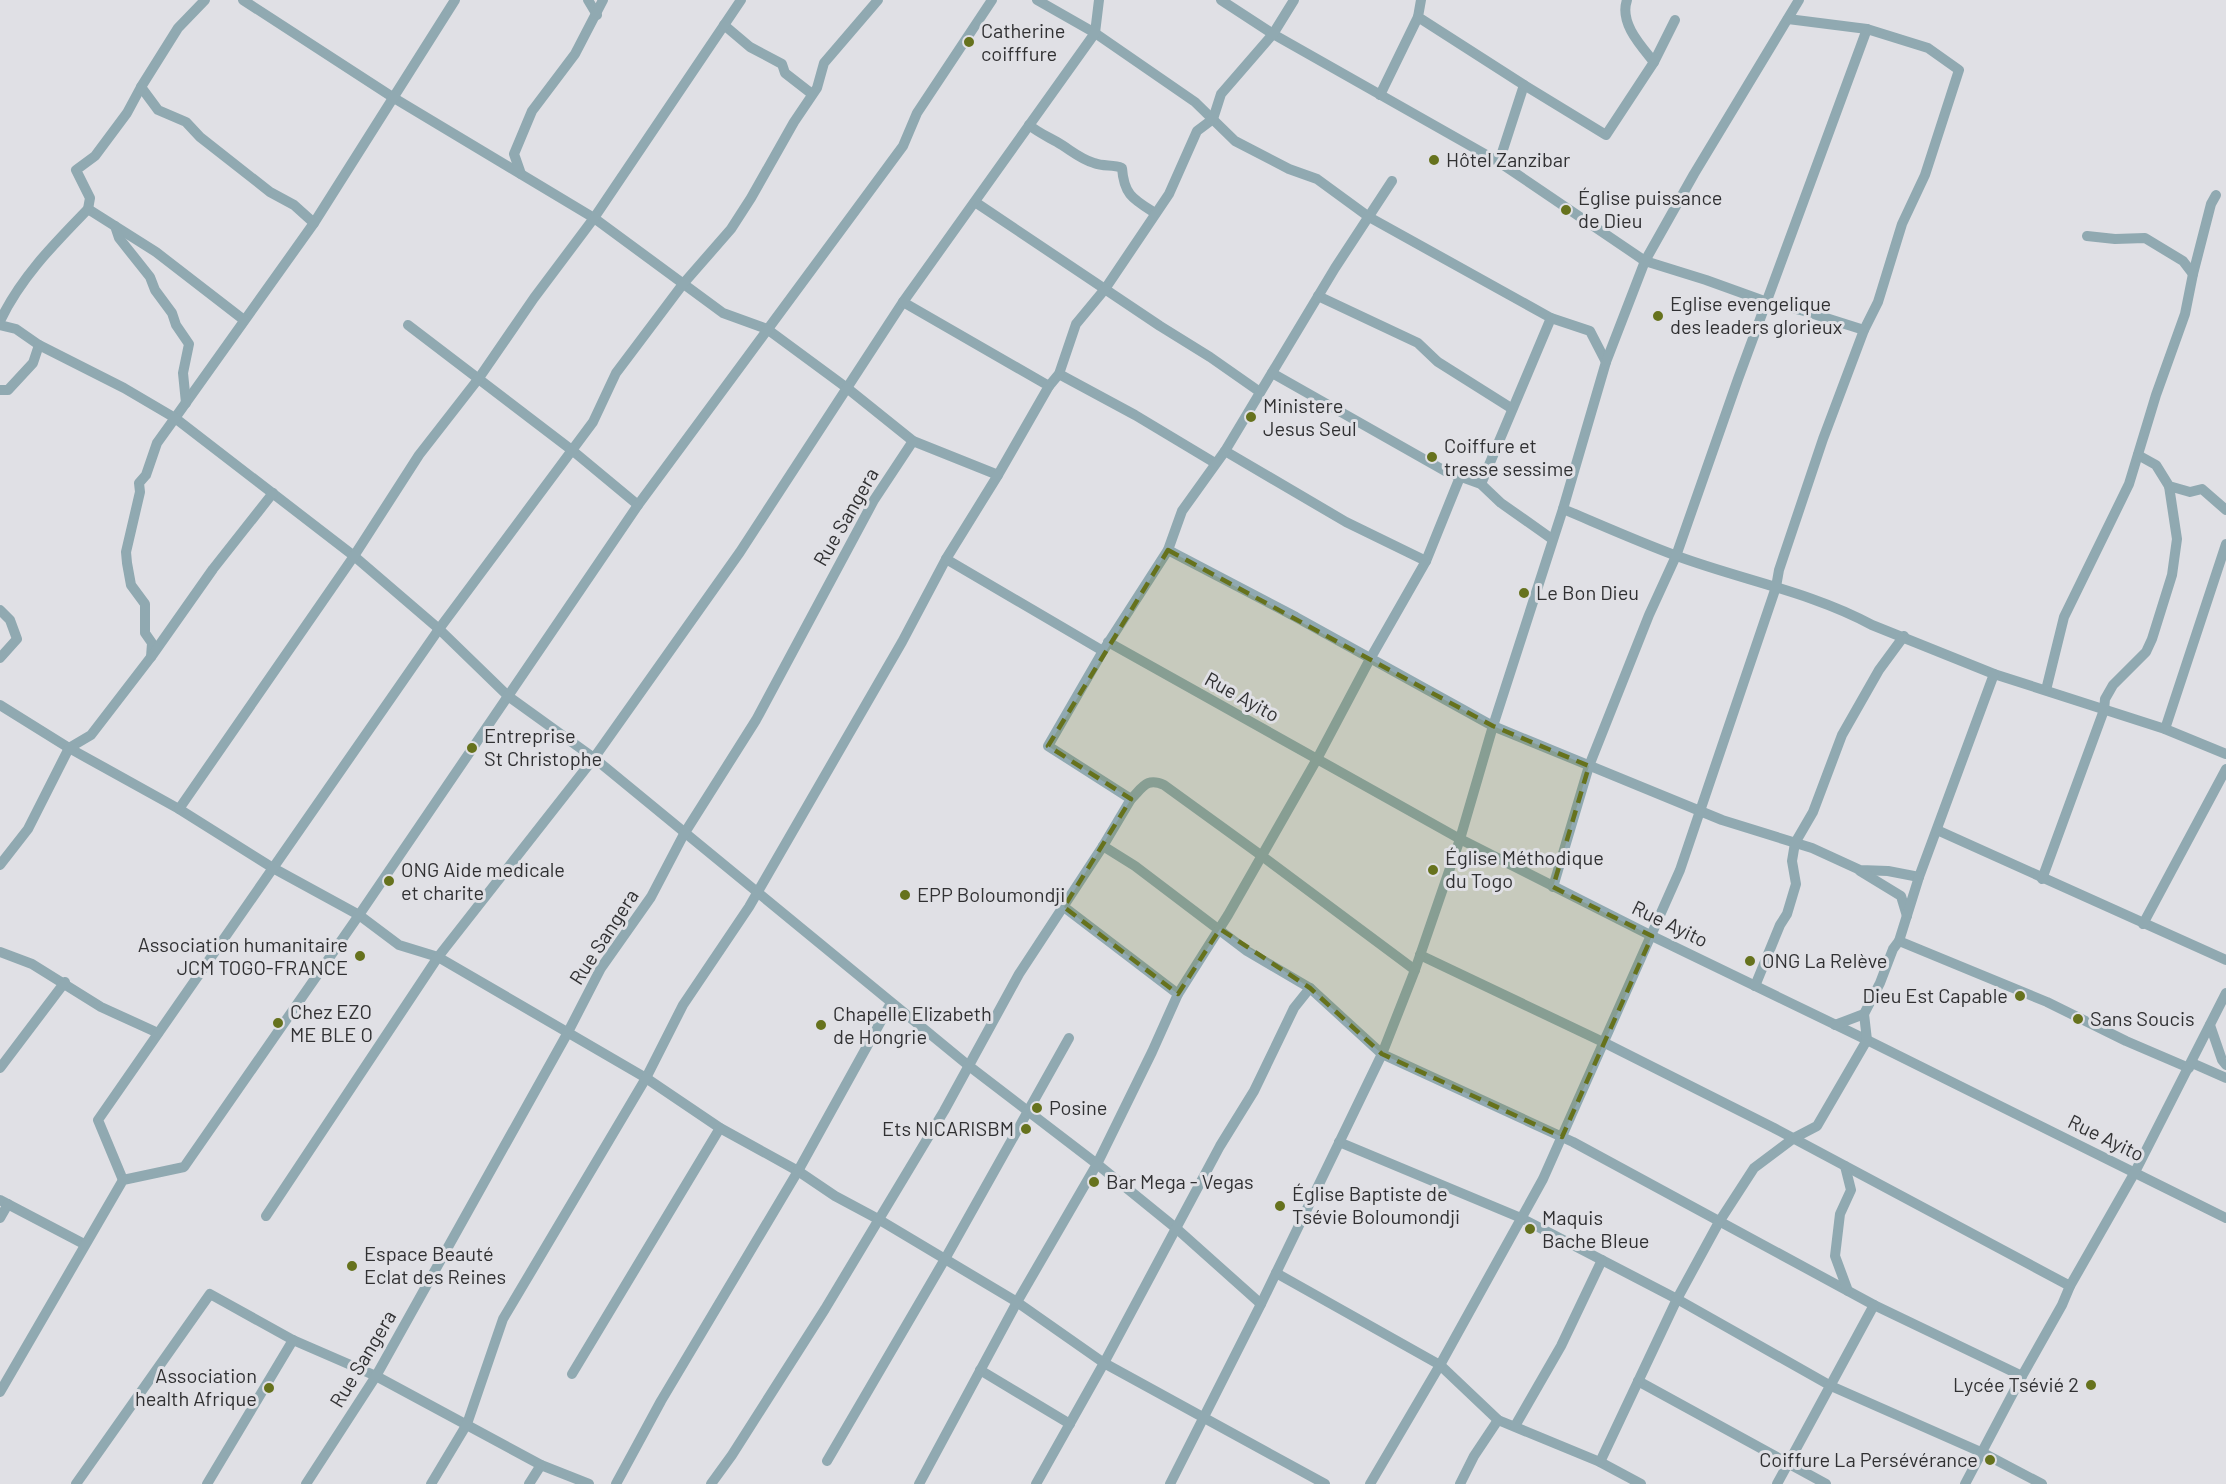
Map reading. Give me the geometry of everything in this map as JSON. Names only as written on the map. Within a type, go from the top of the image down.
[{"type":"street","points":[[0,321],[11,298],[40,258],[88,209],[90,198],[76,170],[94,156],[127,113],[178,28],[205,0]]},
{"type":"street","points":[[243,0],[394,98],[594,218],[723,313],[767,329],[847,388],[913,441],[998,476]]},
{"type":"street","points":[[151,657],[152,642],[145,633],[145,604],[131,585],[126,552],[137,511],[139,483],[146,475],[157,443],[314,223],[455,0]]},
{"type":"street","points":[[588,0],[597,15]]},
{"type":"street","points":[[521,174],[513,154],[532,111],[575,54],[603,0]]},
{"type":"street","points":[[179,809],[354,556],[419,455],[479,378],[534,298],[594,218],[741,0]]},
{"type":"street","points":[[123,1180],[99,1120],[439,629],[573,451],[593,422],[616,373],[683,284],[731,229],[812,94],[818,88],[824,63],[878,0]]},
{"type":"street","points":[[0,1392],[123,1180],[184,1167],[638,506],[903,146],[917,113],[992,0]]},
{"type":"street","points":[[1037,0],[1095,33],[1196,102],[1235,141],[1288,169],[1317,180],[1369,217],[1551,318],[1590,331],[1606,362]]},
{"type":"street","points":[[266,1216],[438,957],[594,758],[740,552],[903,302],[1095,33],[1099,0]]},
{"type":"street","points":[[1221,0],[1273,34],[1499,162],[1645,261],[1767,302],[1864,330]]},
{"type":"street","points":[[431,1484],[467,1424],[503,1319],[646,1078],[683,1005],[757,893],[891,661],[946,559],[998,476],[1049,386],[1059,374],[1076,324],[1105,289],[1169,194],[1197,131],[1213,119],[1221,94],[1273,34],[1294,0]]},
{"type":"street","points":[[1380,95],[1418,17],[1421,0]]},
{"type":"street","points":[[1627,0],[1624,8],[1630,27],[1637,41],[1654,62]]},
{"type":"street","points":[[1170,1484],[1261,1304],[1382,1054],[1415,970],[1460,839],[1493,726],[1563,509],[1606,362],[1645,261],[1694,174],[1799,0]]},
{"type":"street","points":[[1418,17],[1606,135],[1654,62],[1675,20]]},
{"type":"street","points":[[1370,1484],[1440,1365],[1543,1179],[1680,870],[1823,439],[1864,330],[1878,302],[1902,224],[1925,175],[1959,70],[1928,48],[1867,29],[1788,19]]},
{"type":"street","points":[[724,25],[745,44],[782,64],[785,73],[812,94]]},
{"type":"street","points":[[1552,887],[1590,766],[1649,615],[1676,556],[1821,149],[1867,29]]},
{"type":"street","points":[[1499,162],[1524,85]]},
{"type":"street","points":[[141,87],[158,110],[186,122],[200,137],[270,192],[294,205],[314,223]]},
{"type":"street","points":[[1029,125],[1079,158],[1104,166],[1115,165],[1122,168],[1123,184],[1134,200],[1155,213]]},
{"type":"street","points":[[1131,799],[1048,746],[1106,647],[1168,550],[1182,511],[1225,451],[1318,296],[1392,181]]},
{"type":"street","points":[[2046,690],[2064,617],[2129,484],[2185,314],[2211,204],[2216,195]]},
{"type":"street","points":[[975,202],[1260,392]]},
{"type":"street","points":[[88,209],[156,252],[244,320]]},
{"type":"street","points":[[115,226],[119,238],[150,277],[155,290],[172,313],[176,325],[189,344],[183,373],[186,403]]},
{"type":"street","points":[[2087,236],[2115,239],[2145,238],[2183,261],[2193,274]]},
{"type":"street","points":[[1318,296],[1418,343],[1438,362],[1512,408]]},
{"type":"street","points":[[903,302],[1049,386]]},
{"type":"street","points":[[1481,484],[1551,318]]},
{"type":"street","points":[[0,325],[16,329],[39,345],[124,388],[175,418],[273,493],[354,556],[439,629],[508,696],[594,758],[969,1066],[1097,1164],[1177,1229],[1261,1304]]},
{"type":"street","points":[[408,325],[573,451],[638,506]]},
{"type":"street","points":[[0,390],[8,390],[33,363],[39,345]]},
{"type":"street","points":[[1059,374],[1135,415],[1215,463]]},
{"type":"street","points":[[1272,374],[1445,471],[1481,484],[1501,503],[1552,539]]},
{"type":"street","name":"Rue Sangera","points":[[306,1484],[376,1376],[567,1034],[601,968],[651,897],[684,834],[756,720],[874,500],[913,441]]},
{"type":"street","points":[[1225,451],[1346,522],[1426,561]]},
{"type":"street","points":[[2042,879],[2104,710],[2104,699],[2113,685],[2146,652],[2172,575],[2177,539],[2169,486],[2156,465],[2138,455]]},
{"type":"street","points":[[920,1484],[1017,1302],[1097,1164],[1178,994],[1220,929],[1262,856],[1426,561],[1460,477]]},
{"type":"street","points":[[2169,486],[2190,492],[2202,489],[2226,510]]},
{"type":"street","points":[[0,865],[28,829],[69,748],[91,735],[151,657],[213,569],[273,493]]},
{"type":"street","points":[[1563,509],[1676,556],[1776,586],[1853,615],[1872,625],[1994,674],[2165,729],[2226,754]]},
{"type":"street","points":[[2165,729],[2226,543]]},
{"type":"street","points":[[1168,550],[1296,617],[1493,726],[1722,820],[1812,848],[1860,870],[1901,896],[1907,916]]},
{"type":"street","name":"Rue Ayito","points":[[946,559],[1552,887],[2226,1218]]},
{"type":"street","points":[[0,609],[10,620],[16,639],[0,658]]},
{"type":"street","points":[[1755,986],[1780,925],[1787,914],[1796,884],[1792,861],[1795,843],[1813,812],[1842,735],[1879,670],[1904,636]]},
{"type":"street","points":[[1600,1462],[1677,1299],[1719,1222],[1754,1168],[1794,1138],[1817,1126],[1867,1040],[1863,1014],[1899,940],[1919,877],[1994,674]]},
{"type":"street","points":[[0,705],[69,748],[179,809],[273,868],[359,915],[399,945],[438,957],[646,1078],[720,1128],[798,1171],[827,1192],[1017,1302],[1104,1363],[1325,1484]]},
{"type":"street","points":[[2143,924],[2226,769]]},
{"type":"street","points":[[711,1484],[819,1319],[969,1066],[1019,974],[1131,799],[1148,782],[1155,781],[1262,856],[1415,970]]},
{"type":"street","points":[[1937,830],[2226,960]]},
{"type":"street","points":[[1103,846],[1135,866],[1247,951],[1310,988],[1382,1054],[1562,1137],[1874,1305],[2022,1376]]},
{"type":"street","points":[[1860,870],[1888,871],[1919,877]]},
{"type":"street","points":[[1064,907],[1178,994]]},
{"type":"street","points":[[1899,940],[2047,1002],[2126,1041],[2226,1078]]},
{"type":"street","points":[[0,952],[32,964],[101,1006],[158,1034]]},
{"type":"street","points":[[1420,955],[1603,1042],[1794,1138],[2070,1286]]},
{"type":"street","points":[[0,1068],[65,982]]},
{"type":"street","points":[[1036,1484],[1177,1229],[1220,1146],[1254,1091],[1294,1008],[1310,988]]},
{"type":"street","points":[[1965,1484],[2062,1305],[2070,1286],[2135,1172],[2226,993]]},
{"type":"street","points":[[616,1484],[662,1401],[798,1171],[891,1003]]},
{"type":"street","points":[[1835,1024],[1863,1014]]},
{"type":"street","points":[[2210,1025],[2222,1060],[2226,1065]]},
{"type":"street","points":[[827,1461],[945,1259],[1069,1038]]},
{"type":"street","points":[[572,1374],[720,1128]]},
{"type":"street","points":[[1339,1142],[1521,1218],[1677,1299],[1831,1386],[1983,1453],[2042,1484]]},
{"type":"street","points":[[1845,1166],[1851,1190],[1840,1214],[1835,1256],[1848,1291]]},
{"type":"street","points":[[0,1218],[4,1202],[84,1244]]},
{"type":"street","points":[[1515,1426],[1561,1346],[1602,1260]]},
{"type":"street","points":[[1276,1273],[1440,1365],[1498,1420],[1600,1462],[1641,1484]]},
{"type":"street","points":[[76,1484],[210,1294],[293,1340],[376,1376],[541,1465],[589,1484]]},
{"type":"street","points":[[1777,1484],[1874,1305]]},
{"type":"street","points":[[207,1484],[293,1340]]},
{"type":"street","points":[[980,1370],[1070,1424]]},
{"type":"street","points":[[1638,1381],[1826,1484]]},
{"type":"street","points":[[1460,1484],[1474,1456],[1498,1420]]},
{"type":"street","points":[[530,1484],[541,1465]]},
{"type":"highlighted area","points":[[1168,550],[1493,726],[1589,766],[1553,887],[1652,936],[1562,1137],[1382,1054],[1310,988],[1220,929],[1178,994],[1064,907],[1131,799],[1048,746]]},
{"type":"place","name":"Catherine coifffure","points":[[969,42]]},
{"type":"place","name":"Hôtel Zanzibar","points":[[1434,160]]},
{"type":"place","name":"Église puissance de Dieu","points":[[1566,210]]},
{"type":"place","name":"Eglise evengelique des leaders glorieux","points":[[1658,316]]},
{"type":"place","name":"Ministere Jesus Seul","points":[[1251,417]]},
{"type":"place","name":"Coiffure et tresse sessime","points":[[1432,457]]},
{"type":"place","name":"Le Bon Dieu","points":[[1524,593]]},
{"type":"place","name":"Entreprise St Christophe","points":[[472,748]]},
{"type":"place","name":"Église Méthodique du Togo","points":[[1433,870]]},
{"type":"place","name":"ONG Aide medicale et charite","points":[[389,881]]},
{"type":"place","name":"EPP Boloumondji","points":[[905,895]]},
{"type":"place","name":"Association humanitaire JCM TOGO-FRANCE","points":[[360,956]]},
{"type":"place","name":"ONG La Relève","points":[[1750,961]]},
{"type":"place","name":"Dieu Est Capable","points":[[2020,996]]},
{"type":"place","name":"Sans Soucis","points":[[2078,1019]]},
{"type":"place","name":"Chez EZO ME BLE O","points":[[278,1023]]},
{"type":"place","name":"Chapelle Elizabeth de Hongrie","points":[[821,1025]]},
{"type":"place","name":"Posine","points":[[1037,1108]]},
{"type":"place","name":"Ets NICARISBM","points":[[1026,1129]]},
{"type":"place","name":"Bar Mega - Vegas","points":[[1094,1182]]},
{"type":"place","name":"Église Baptiste de Tsévie Boloumondji","points":[[1280,1206]]},
{"type":"place","name":"Maquis Bache Bleue","points":[[1530,1229]]},
{"type":"place","name":"Espace Beauté Eclat des Reines","points":[[352,1266]]},
{"type":"place","name":"Lycée Tsévié 2","points":[[2091,1385]]},
{"type":"place","name":"Association health Afrique","points":[[269,1388]]},
{"type":"place","name":"Coiffure La Persévérance","points":[[1990,1460]]}]
